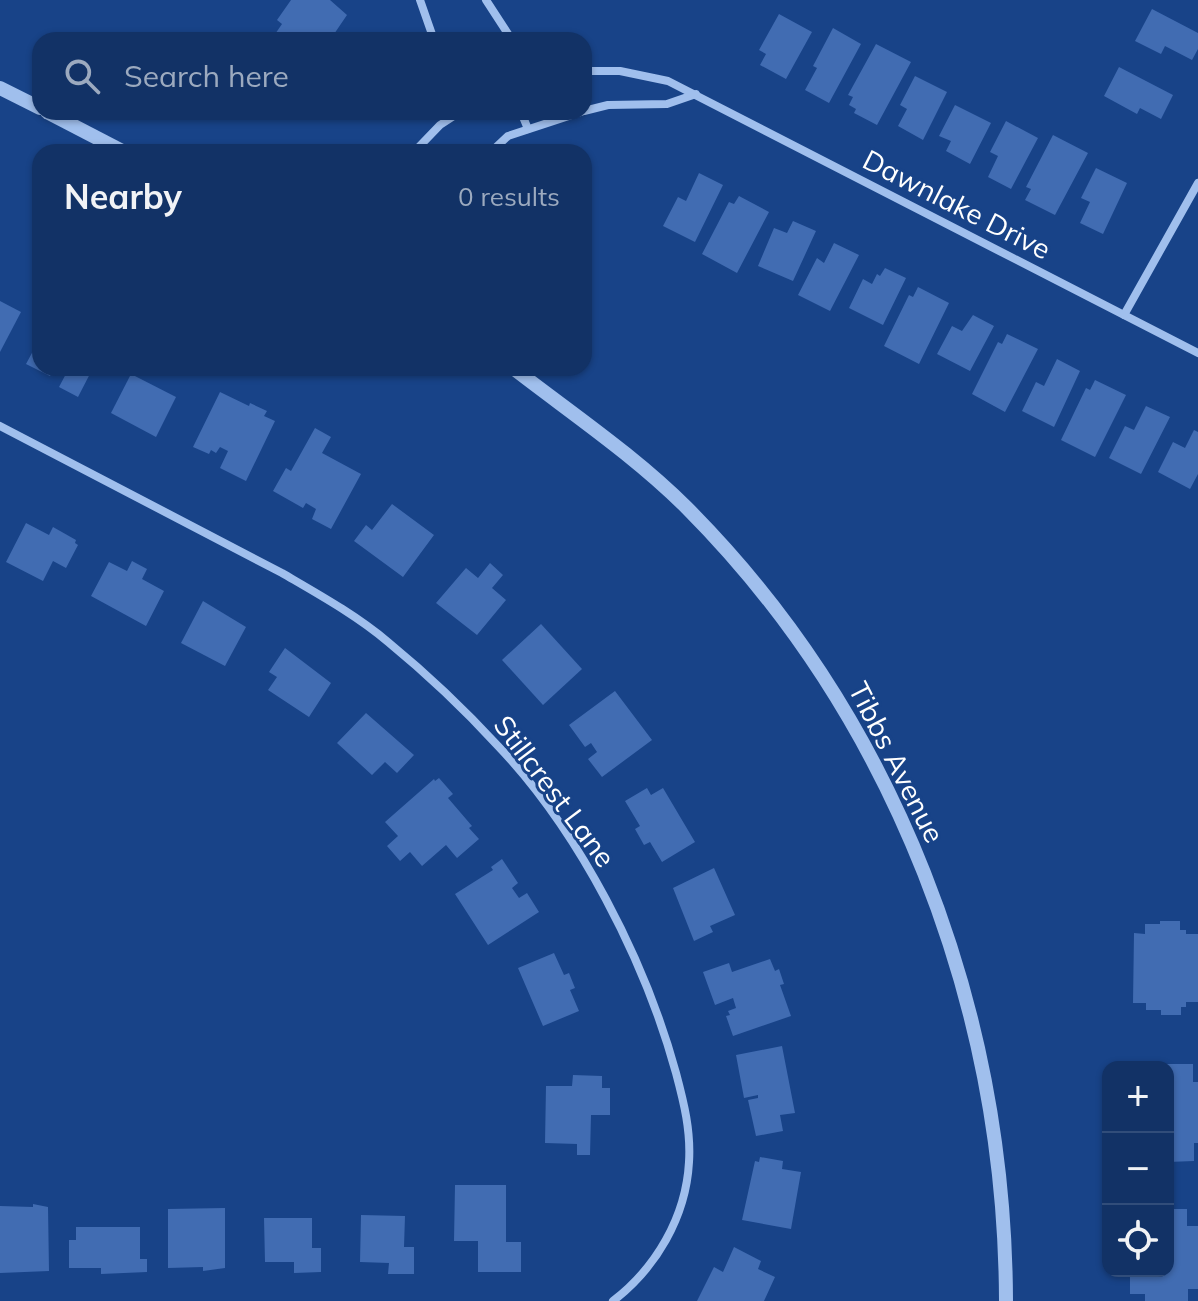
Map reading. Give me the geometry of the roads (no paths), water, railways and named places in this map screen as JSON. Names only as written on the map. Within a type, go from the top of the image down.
[{"type":"street","points":[[420,0],[431,32]]},
{"type":"street","points":[[486,0],[507,32]]},
{"type":"street","name":"Dawnlake Drive","points":[[592,71],[620,71],[668,81],[696,94],[1198,353]]},
{"type":"street","points":[[0,88],[32,104]]},
{"type":"street","points":[[592,109],[608,105],[667,104],[696,94]]},
{"type":"street","points":[[62,120],[109,144]]},
{"type":"street","points":[[422,144],[448,120]]},
{"type":"street","points":[[524,120],[528,129]]},
{"type":"street","points":[[500,144],[508,136],[557,120]]},
{"type":"street","points":[[1124,315],[1198,183]]},
{"type":"street","name":"Tibbs Avenue","points":[[523,376],[664,486],[739,565],[811,659],[882,779],[944,923],[979,1045],[999,1168],[1006,1301]]},
{"type":"street","name":"Stillcrest Lane","points":[[0,426],[282,573],[388,641],[478,724],[521,772],[587,865],[624,935],[657,1011],[681,1089],[689,1139],[685,1190],[667,1239],[641,1276],[613,1301]]}]
